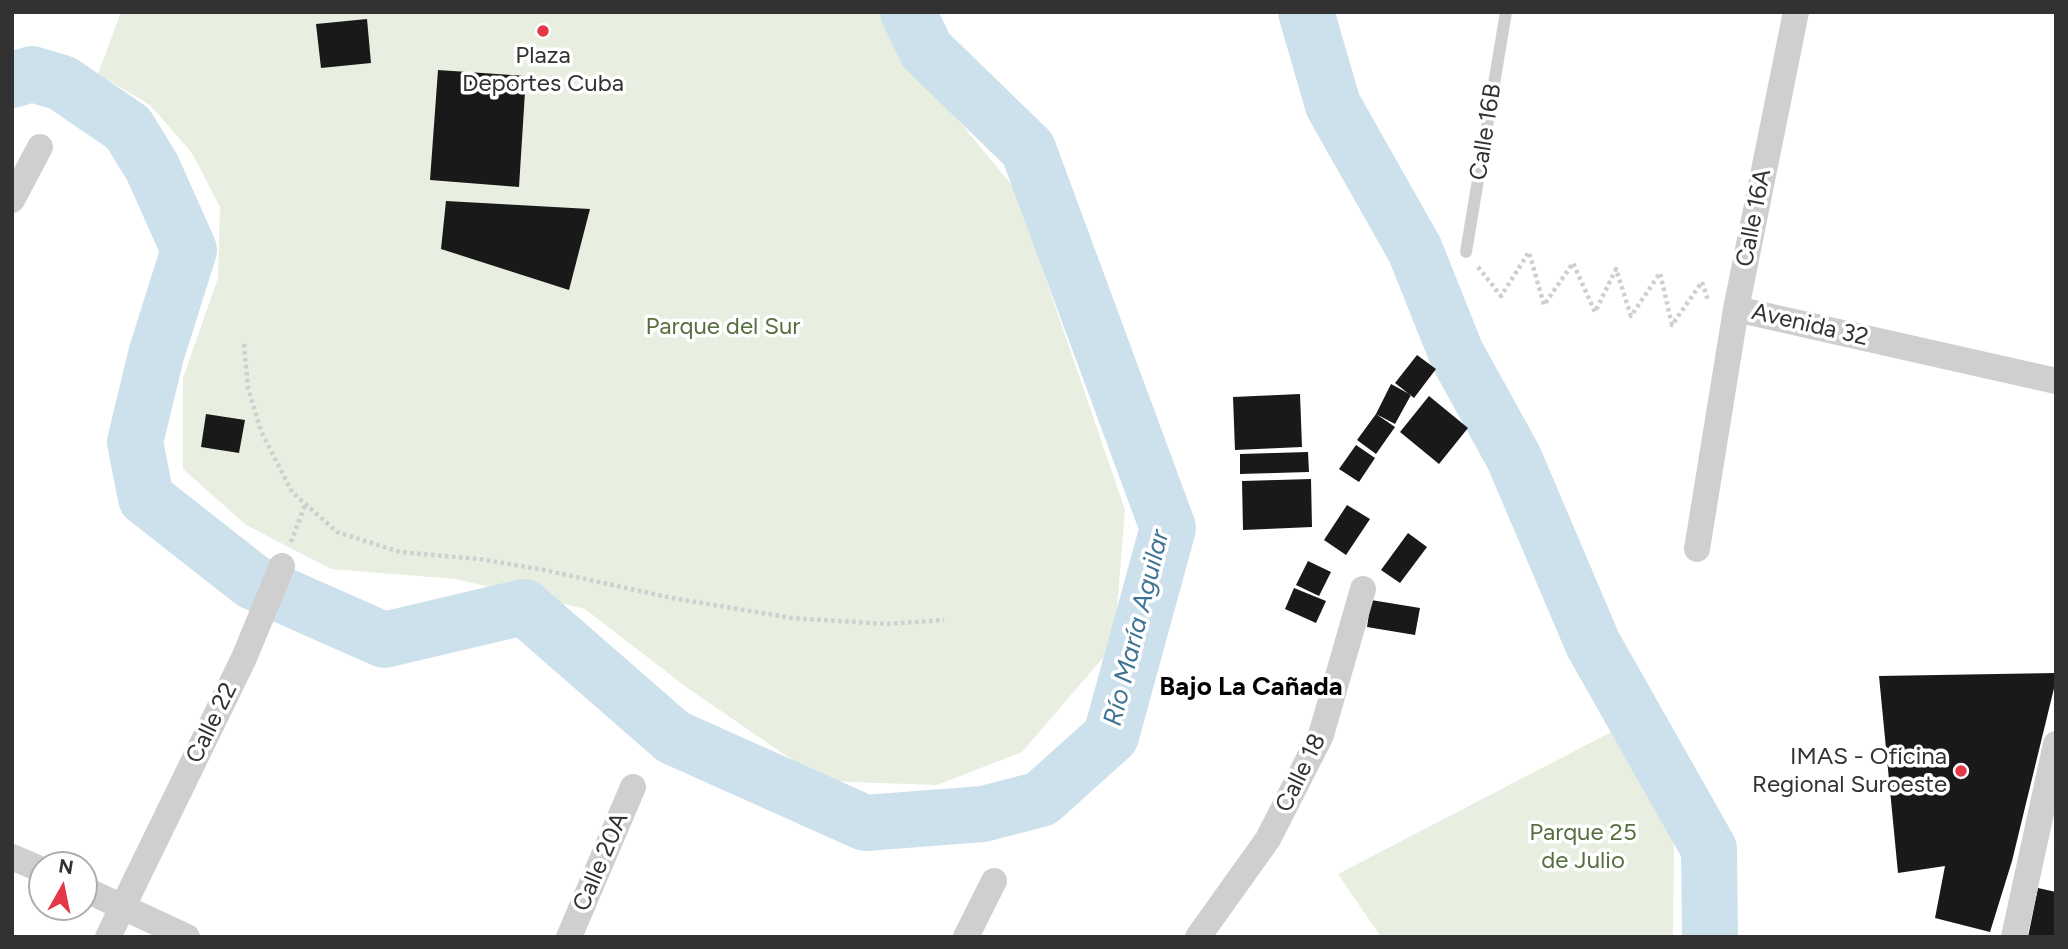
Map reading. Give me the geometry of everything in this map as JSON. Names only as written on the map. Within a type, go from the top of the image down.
[{"type":"street","name":"Calle 16A","points":[[1697,549],[1736,309],[1796,12]]},
{"type":"street","points":[[12,200],[40,146]]},
{"type":"street","name":"Avenida 32","points":[[1736,309],[2056,381]]},
{"type":"street","name":"Calle 22","points":[[108,937],[244,658],[282,566]]},
{"type":"street","name":"Calle 18","points":[[1198,937],[1268,839],[1321,735],[1363,589]]},
{"type":"street","points":[[2014,937],[2056,744]]},
{"type":"street","name":"Calle 20A","points":[[569,937],[633,786]]},
{"type":"street","points":[[966,937],[994,881]]},
{"type":"street","points":[[98,895],[187,937]]},
{"type":"lane","name":"Calle 16B","points":[[1466,252],[1506,12]]},
{"type":"path","points":[[1466,252],[1501,296],[1529,252],[1544,305],[1573,263],[1595,312],[1616,269],[1631,316],[1660,273],[1672,325],[1702,282],[1709,304]]},
{"type":"path","points":[[244,344],[248,388],[261,431],[292,492],[337,532],[400,552],[479,559],[672,598],[792,618],[886,624],[944,620]]},
{"type":"path","points":[[282,566],[305,505]]},
{"type":"green space","name":"Parque del Sur","points":[[121,12],[885,12],[902,52],[1015,189],[1125,510],[1114,645],[1022,752],[937,785],[823,781],[686,687],[585,609],[455,579],[331,569],[246,525],[183,469],[183,378],[218,278],[220,207],[192,153],[150,105],[98,74]]},
{"type":"green space","name":"Parque 25 de Julio","points":[[1640,717],[1674,840],[1673,937],[1381,937],[1338,874]]},
{"type":"building","points":[[367,19],[371,63],[321,68],[316,24]]},
{"type":"building","points":[[438,70],[526,76],[519,187],[430,180]]},
{"type":"building","points":[[446,201],[590,209],[569,290],[441,249]]},
{"type":"building","points":[[1417,355],[1436,369],[1414,398],[1395,383]]},
{"type":"building","points":[[1391,384],[1411,395],[1395,424],[1376,414]]},
{"type":"building","points":[[1300,394],[1302,447],[1235,450],[1233,397]]},
{"type":"building","points":[[1429,396],[1468,428],[1439,464],[1400,432]]},
{"type":"building","points":[[206,414],[245,420],[239,453],[201,447]]},
{"type":"building","points":[[1376,414],[1395,427],[1376,454],[1357,440]]},
{"type":"building","points":[[1356,445],[1375,458],[1359,482],[1339,469]]},
{"type":"building","points":[[1308,452],[1309,472],[1240,474],[1240,454]]},
{"type":"building","points":[[1311,479],[1312,527],[1243,530],[1242,481]]},
{"type":"building","points":[[1347,505],[1370,519],[1346,555],[1324,540]]},
{"type":"building","points":[[1408,533],[1427,547],[1400,583],[1381,570]]},
{"type":"building","points":[[1308,561],[1331,572],[1319,596],[1296,585]]},
{"type":"building","points":[[1294,588],[1326,601],[1316,623],[1285,609]]},
{"type":"building","points":[[1371,600],[1420,608],[1415,635],[1367,627]]},
{"type":"building","name":"IMAS - Oficina Regional Suroeste","points":[[2056,673],[2012,861],[1990,932],[1935,918],[1945,866],[1898,873],[1879,676]]},
{"type":"building","points":[[2038,888],[2056,892],[2056,937],[2028,937]]},
{"type":"waterway","name":"Río María Aguilar","points":[[12,80],[32,74],[62,83],[128,128],[152,167],[189,250],[156,355],[135,442],[146,498],[253,582],[384,640],[524,607],[673,737],[865,823],[983,814],[1041,799],[1111,736],[1168,528],[1028,149],[926,50],[908,12]]},
{"type":"waterway","name":"Río María Aguilar","points":[[1306,12],[1333,105],[1415,250],[1456,353],[1514,458],[1593,644],[1709,849],[1710,937]]},
{"type":"place","name":"Plaza Deportes Cuba","points":[[543,31]]},
{"type":"place","name":"IMAS - Oficina Regional Suroeste","points":[[1961,771]]},
{"type":"district","name":"Bajo La Cañada","points":[[1251,687]]}]
